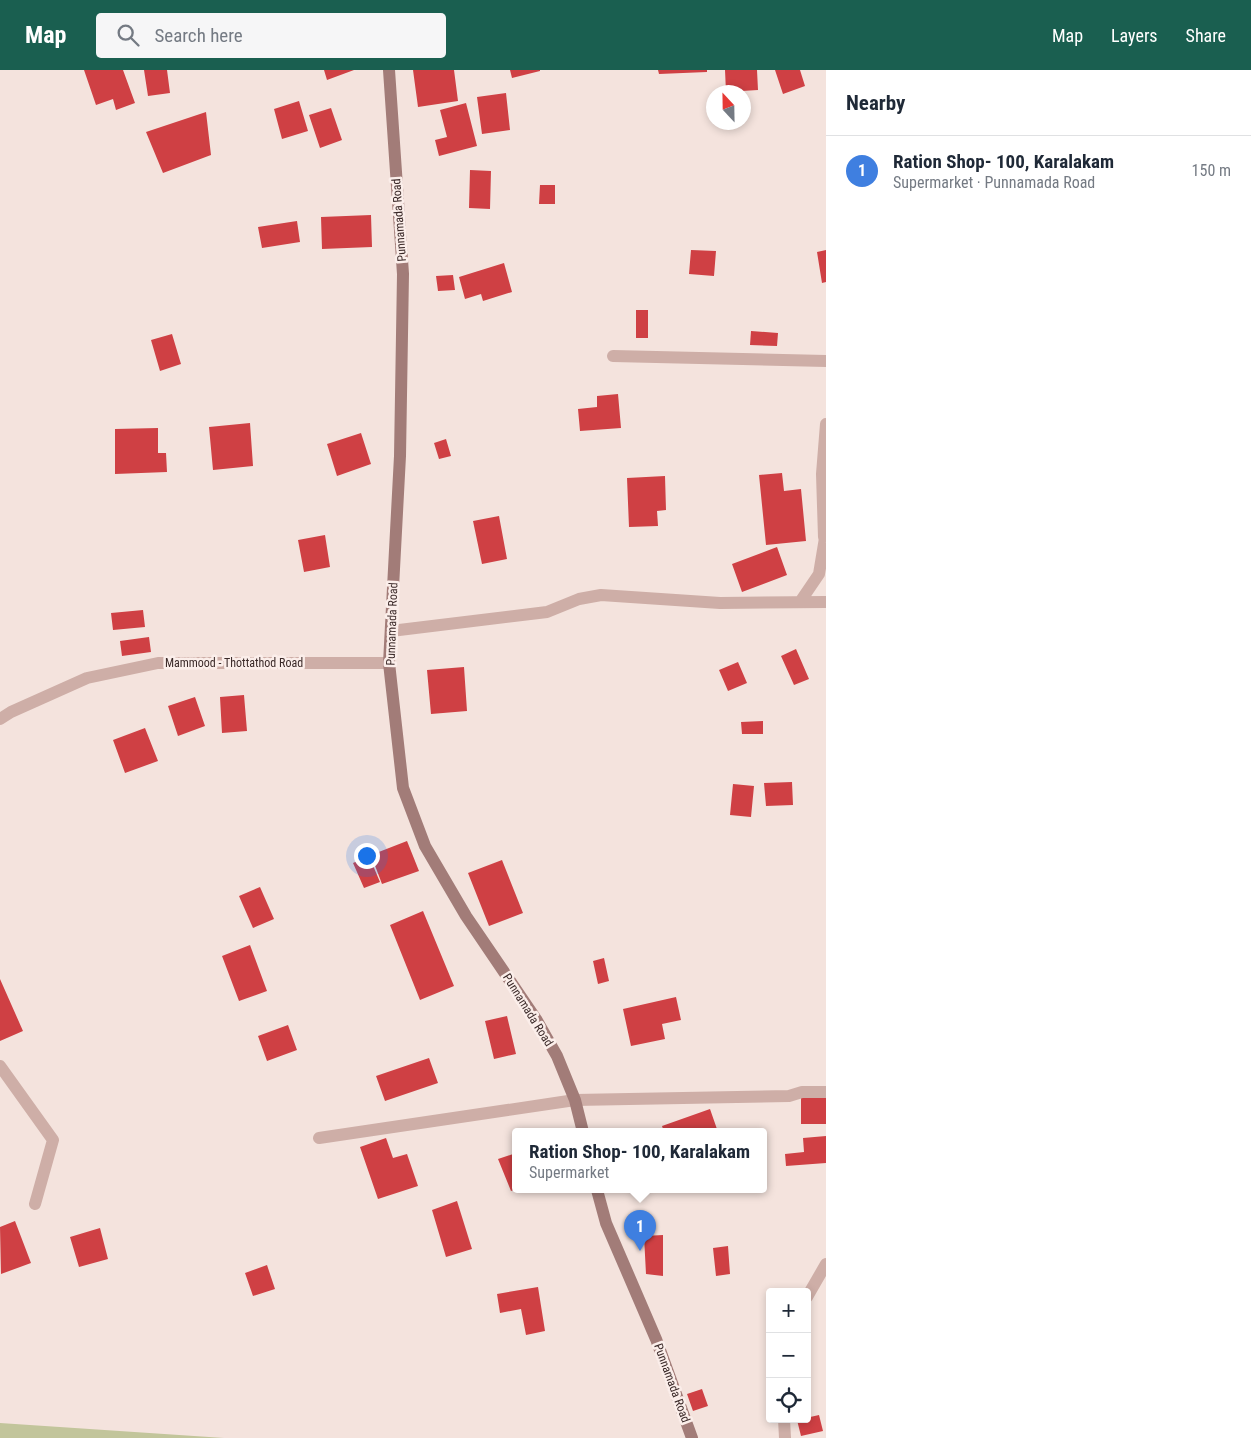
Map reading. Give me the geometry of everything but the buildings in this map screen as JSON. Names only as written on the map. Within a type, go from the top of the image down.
[{"type":"main road","name":"Punnamada Road","points":[[389,70],[403,274],[400,456],[390,663],[404,788],[425,846],[466,916],[536,1019],[557,1056],[575,1100],[582,1128]]},
{"type":"main road","name":"Punnamada Road","points":[[598,1193],[606,1224],[656,1339],[692,1438]]},
{"type":"street","points":[[613,356],[826,361]]},
{"type":"street","points":[[800,602],[819,574],[825,534],[822,474],[826,424]]},
{"type":"street","points":[[391,632],[546,612],[579,599],[601,595],[720,603],[826,602]]},
{"type":"street","name":"Mammood - Thottathod Road","points":[[0,719],[11,712],[87,678],[158,663],[390,663]]},
{"type":"street","points":[[0,1066],[53,1140],[34,1204]]},
{"type":"street","points":[[319,1138],[575,1100],[789,1096],[802,1092],[826,1092]]},
{"type":"street","points":[[811,1290],[826,1264]]},
{"type":"street","points":[[784,1423],[785,1438]]},
{"type":"green space","points":[[0,1423],[224,1438],[0,1438]]},
{"type":"place","name":"Ration Shop- 100, Karalakam","points":[[640,1251]]}]
